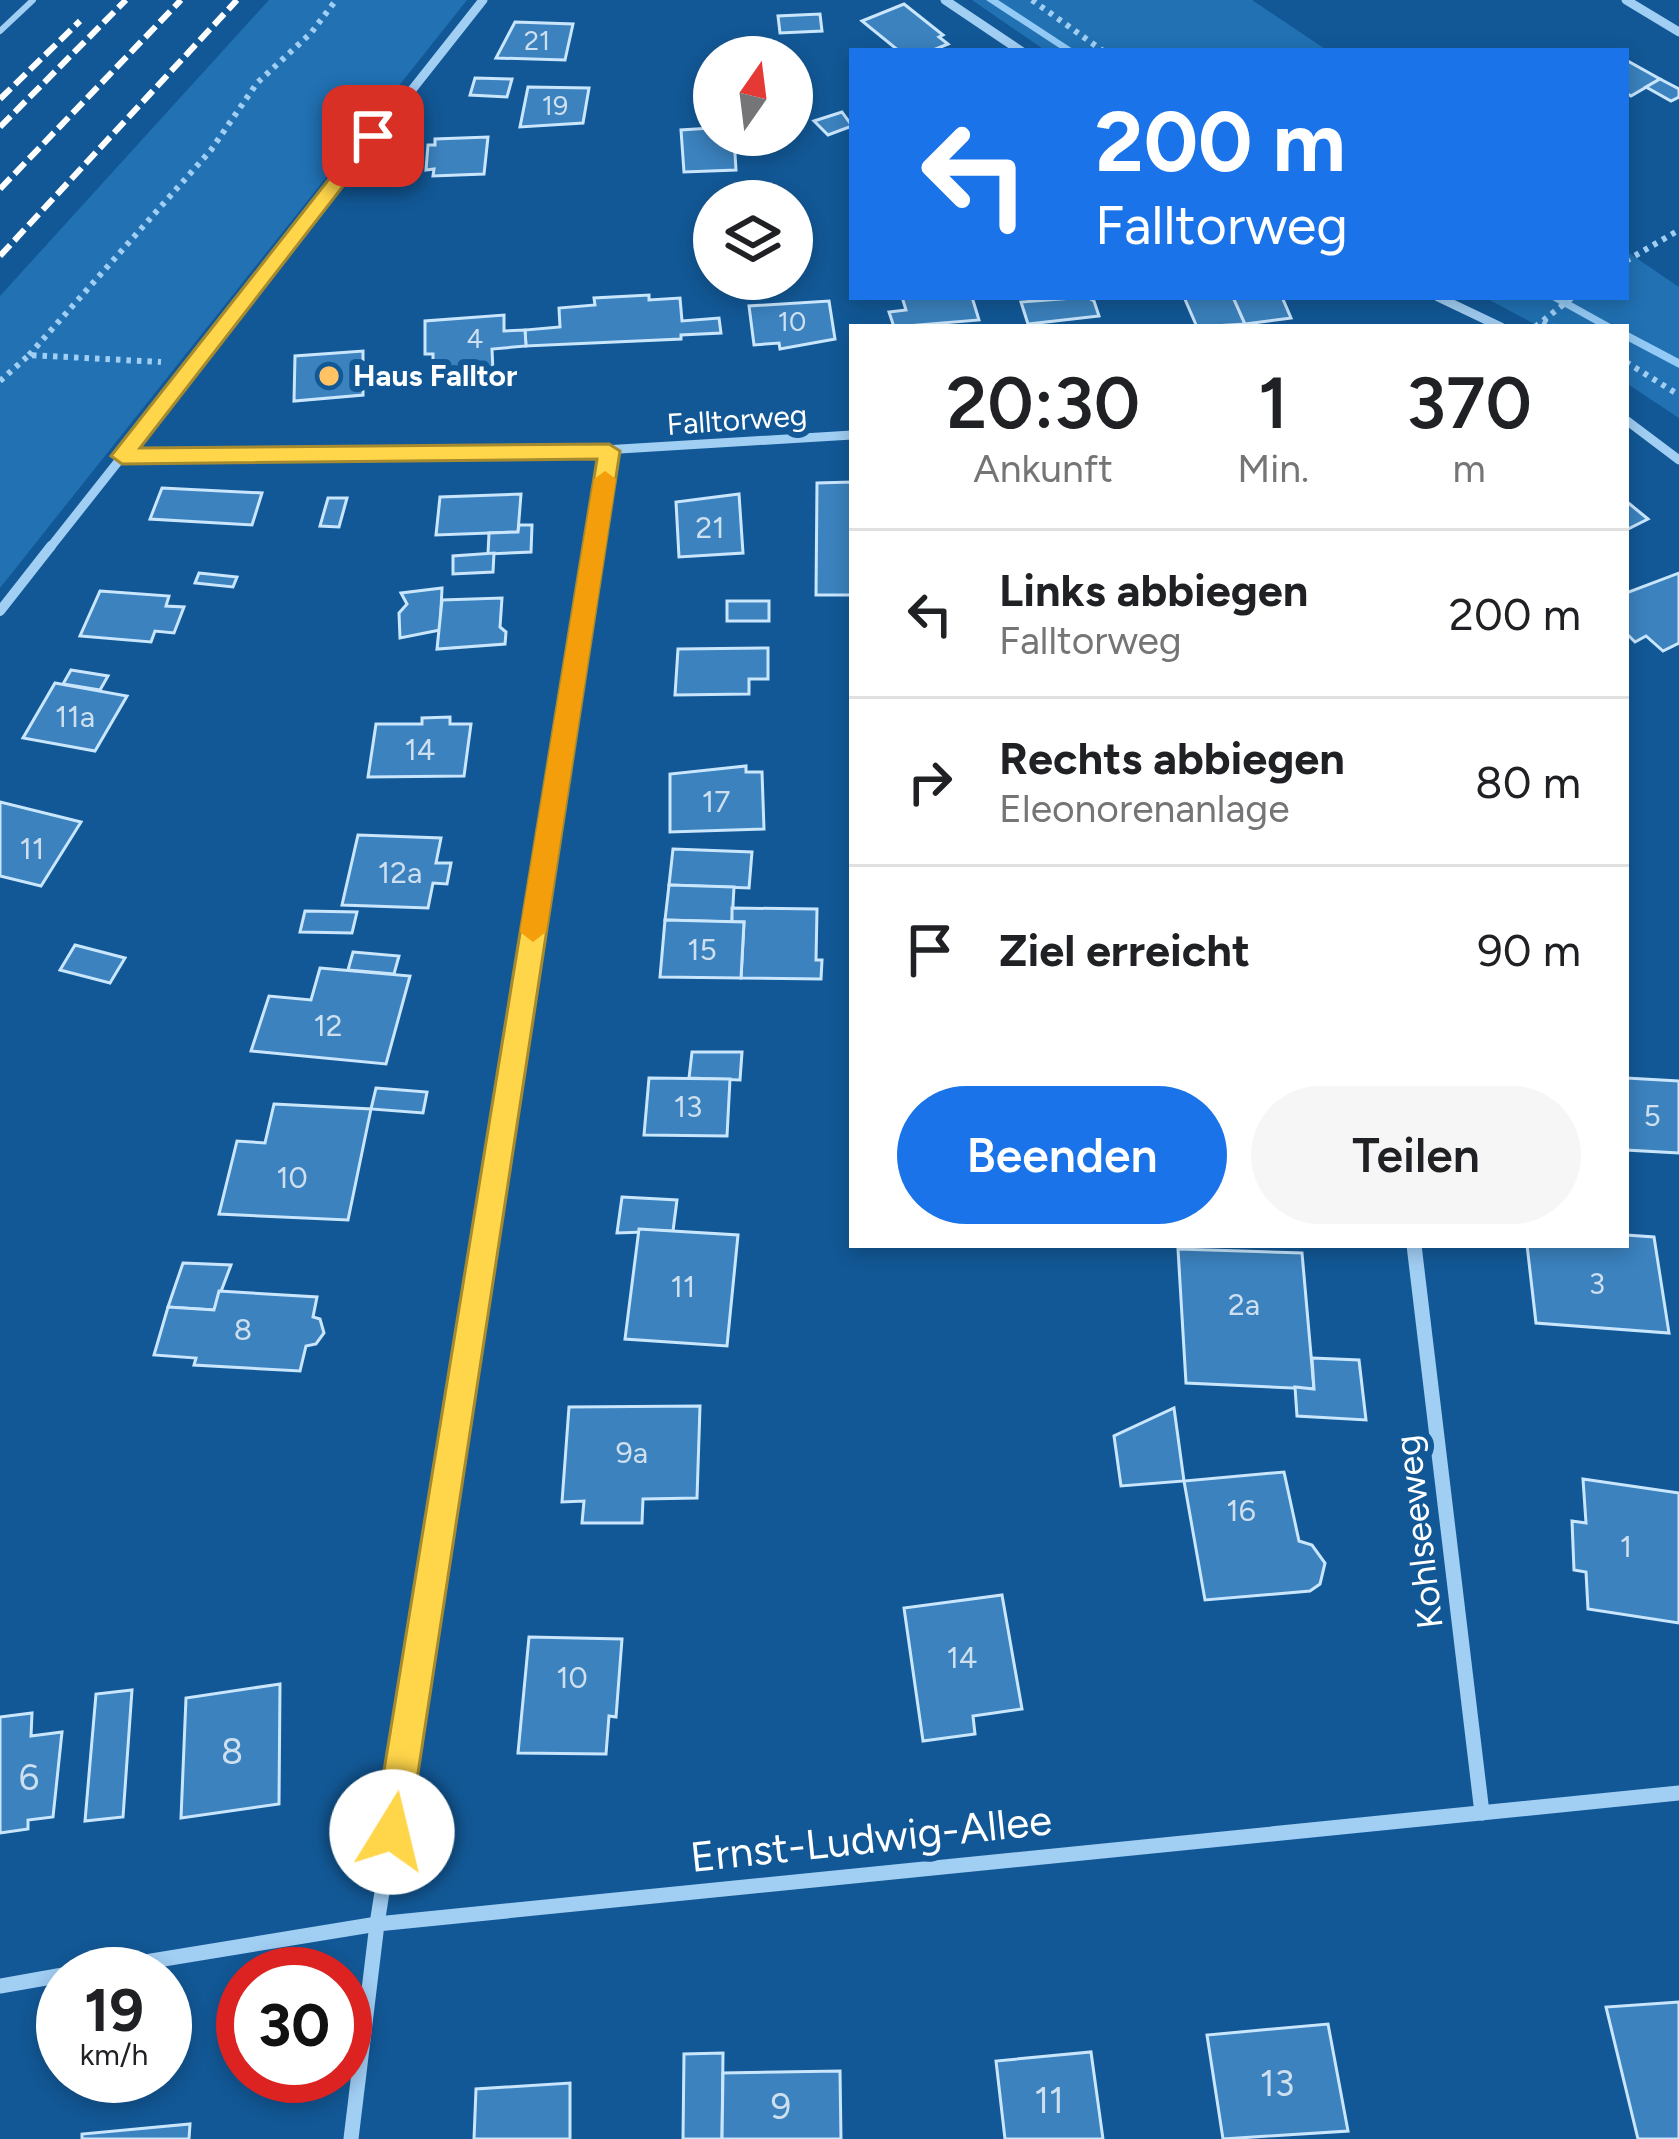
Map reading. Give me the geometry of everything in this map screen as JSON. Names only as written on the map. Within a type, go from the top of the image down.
[{"type":"street","points":[[0,611],[483,0]]},
{"type":"street","points":[[945,0],[1017,48]]},
{"type":"street","points":[[1626,0],[1679,32]]},
{"type":"street","points":[[1444,300],[1494,324]]},
{"type":"street","points":[[1629,422],[1679,460]]},
{"type":"street","name":"Falltorweg","points":[[122,456],[609,451],[849,435]]},
{"type":"street","points":[[351,2139],[377,1924],[609,451]]},
{"type":"street","name":"Kohlseeweg","points":[[1414,1248],[1482,1813]]},
{"type":"street","name":"Ernst-Ludwig-Allee","points":[[192,1954],[377,1924],[1679,1793]]},
{"type":"street","points":[[0,1986],[36,1980]]},
{"type":"lane","points":[[0,31],[33,0]]},
{"type":"path","points":[[0,381],[29,355],[211,150],[256,83],[311,33],[336,0]]},
{"type":"path","points":[[1032,0],[1099,48]]},
{"type":"path","points":[[1629,260],[1679,230]]},
{"type":"path","points":[[1539,324],[1570,300]]},
{"type":"path","points":[[29,355],[192,364]]},
{"type":"path","points":[[1629,364],[1679,395]]},
{"type":"shaded area","points":[[269,0],[467,0],[0,588],[0,296]]},
{"type":"shaded area","points":[[972,0],[1252,0],[1324,48],[1042,48]]},
{"type":"shaded area","points":[[1629,253],[1679,287],[1679,418],[1629,385],[1629,324],[1534,324],[1490,300],[1629,300]]},
{"type":"building","points":[[904,4],[948,44],[895,48],[862,21]]},
{"type":"building","points":[[820,14],[822,31],[780,33],[778,16]]},
{"type":"building","points":[[515,22],[573,24],[565,60],[496,58]]},
{"type":"building","points":[[1629,62],[1660,79],[1629,95]]},
{"type":"building","points":[[475,78],[512,79],[507,97],[470,95]]},
{"type":"building","points":[[1660,79],[1679,89],[1679,97],[1671,101],[1646,87]]},
{"type":"building","points":[[528,87],[589,88],[583,123],[520,127]]},
{"type":"building","points":[[842,112],[849,127],[828,135],[814,121]]},
{"type":"building","points":[[693,129],[693,156],[735,156],[736,170],[684,172],[681,130]]},
{"type":"building","points":[[488,137],[484,174],[433,176],[434,169],[426,170],[428,145],[435,145],[435,139]]},
{"type":"building","points":[[649,295],[649,300],[680,298],[682,321],[719,318],[721,333],[526,346],[525,330],[560,327],[559,308],[595,305],[594,298]]},
{"type":"building","points":[[903,300],[973,300],[979,320],[893,324],[889,312],[906,310]]},
{"type":"building","points":[[1092,300],[1099,316],[1028,324],[1021,302]]},
{"type":"building","points":[[1185,300],[1234,300],[1245,324],[1196,324]]},
{"type":"building","points":[[1234,300],[1283,300],[1291,318],[1245,324]]},
{"type":"building","points":[[829,301],[835,339],[780,349],[779,343],[754,345],[749,306]]},
{"type":"building","points":[[504,315],[504,331],[525,330],[526,346],[492,349],[493,372],[433,377],[433,354],[425,354],[425,321]]},
{"type":"building","name":"Haus Falltor","points":[[363,351],[363,395],[294,401],[295,356]]},
{"type":"building","points":[[849,482],[849,595],[816,595],[817,483]]},
{"type":"building","points":[[162,488],[262,493],[252,525],[150,519]]},
{"type":"building","points":[[521,494],[518,532],[436,535],[440,497]]},
{"type":"building","points":[[739,494],[743,553],[679,557],[676,502]]},
{"type":"building","points":[[328,498],[347,498],[339,527],[320,526]]},
{"type":"building","points":[[1629,503],[1648,519],[1629,528]]},
{"type":"building","points":[[519,525],[532,525],[531,552],[488,554],[489,533],[518,532]]},
{"type":"building","points":[[494,553],[493,572],[453,574],[453,556]]},
{"type":"building","points":[[199,573],[237,577],[233,587],[195,583]]},
{"type":"building","points":[[1679,573],[1679,643],[1663,651],[1646,636],[1635,642],[1629,636],[1629,592]]},
{"type":"building","points":[[442,588],[440,630],[400,638],[399,613],[407,604],[401,593]]},
{"type":"building","points":[[100,591],[169,596],[166,606],[184,607],[174,633],[155,631],[151,642],[80,636]]},
{"type":"building","points":[[502,598],[500,627],[506,632],[505,644],[437,649],[442,600]]},
{"type":"building","points":[[727,601],[769,601],[769,621],[727,621]]},
{"type":"building","points":[[768,648],[768,679],[749,679],[749,694],[675,695],[678,649]]},
{"type":"building","points":[[71,670],[108,676],[100,690],[63,684]]},
{"type":"building","points":[[55,683],[127,696],[95,751],[23,738]]},
{"type":"building","points":[[450,717],[450,724],[471,724],[464,776],[368,777],[376,724],[422,724],[422,718]]},
{"type":"building","points":[[746,766],[746,772],[762,772],[764,829],[670,832],[670,774]]},
{"type":"building","points":[[0,802],[81,822],[41,886],[0,876]]},
{"type":"building","points":[[358,835],[441,838],[436,863],[451,863],[447,884],[433,883],[428,908],[342,905]]},
{"type":"building","points":[[673,849],[752,852],[749,888],[669,885]]},
{"type":"building","points":[[669,885],[734,887],[732,922],[665,920]]},
{"type":"building","points":[[732,908],[817,909],[816,960],[822,960],[821,979],[741,978],[744,922],[732,922]]},
{"type":"building","points":[[305,911],[357,912],[352,933],[300,932]]},
{"type":"building","points":[[665,920],[744,922],[741,978],[660,977]]},
{"type":"building","points":[[75,945],[125,958],[110,983],[60,970]]},
{"type":"building","points":[[353,952],[399,956],[394,974],[348,970]]},
{"type":"building","points":[[320,968],[410,976],[386,1064],[251,1051],[269,996],[311,1000]]},
{"type":"building","points":[[692,1052],[742,1052],[740,1080],[689,1078]]},
{"type":"building","points":[[649,1078],[730,1079],[727,1136],[644,1135]]},
{"type":"building","points":[[1629,1078],[1679,1081],[1679,1153],[1629,1150]]},
{"type":"building","points":[[376,1088],[427,1092],[423,1113],[371,1109]]},
{"type":"building","points":[[274,1104],[371,1109],[348,1220],[219,1214],[237,1141],[265,1143]]},
{"type":"building","points":[[622,1197],[677,1200],[673,1231],[617,1233]]},
{"type":"building","points":[[639,1229],[738,1235],[727,1346],[625,1339]]},
{"type":"building","points":[[1629,1235],[1654,1237],[1669,1333],[1536,1323],[1527,1248],[1629,1248]]},
{"type":"building","points":[[1178,1249],[1302,1253],[1314,1389],[1186,1383]]},
{"type":"building","points":[[183,1263],[231,1265],[214,1310],[168,1307]]},
{"type":"building","points":[[219,1291],[317,1297],[313,1317],[320,1319],[324,1333],[316,1344],[306,1346],[300,1371],[194,1365],[196,1358],[154,1355],[168,1307],[214,1310]]},
{"type":"building","points":[[1312,1358],[1359,1360],[1366,1420],[1297,1416],[1295,1387],[1314,1389]]},
{"type":"building","points":[[700,1406],[697,1498],[643,1499],[642,1523],[582,1523],[584,1501],[562,1502],[569,1407]]},
{"type":"building","points":[[1174,1408],[1184,1481],[1121,1486],[1114,1436]]},
{"type":"building","points":[[1284,1472],[1299,1541],[1312,1545],[1325,1563],[1320,1584],[1310,1591],[1205,1600],[1184,1481]]},
{"type":"building","points":[[1583,1479],[1679,1493],[1679,1623],[1588,1609],[1586,1572],[1574,1570],[1572,1521],[1586,1523]]},
{"type":"building","points":[[1002,1595],[1022,1709],[973,1716],[975,1734],[923,1741],[904,1608]]},
{"type":"building","points":[[529,1637],[622,1639],[616,1717],[609,1716],[606,1754],[518,1753]]},
{"type":"building","points":[[280,1684],[279,1804],[181,1818],[186,1698]]},
{"type":"building","points":[[132,1690],[123,1817],[85,1821],[96,1694]]},
{"type":"building","points":[[32,1713],[31,1736],[62,1732],[53,1817],[28,1820],[28,1829],[0,1833],[0,1717]]},
{"type":"building","points":[[1679,2002],[1679,2139],[1638,2139],[1606,2007]]},
{"type":"building","points":[[1328,2024],[1348,2131],[1223,2139],[1207,2035]]},
{"type":"building","points":[[1091,2052],[1103,2139],[1005,2139],[996,2061]]},
{"type":"building","points":[[723,2053],[722,2139],[683,2139],[684,2054]]},
{"type":"building","points":[[840,2071],[841,2139],[722,2139],[723,2073]]},
{"type":"building","points":[[570,2083],[570,2139],[474,2139],[476,2089]]},
{"type":"building","points":[[190,2124],[189,2139],[82,2139],[82,2134]]},
{"type":"waterway","points":[[991,0],[1066,48]]},
{"type":"waterway","points":[[1559,300],[1604,324]]},
{"type":"waterway","points":[[1629,337],[1679,364]]},
{"type":"railway","points":[[0,127],[126,0]]},
{"type":"railway","points":[[0,189],[181,0]]},
{"type":"railway","points":[[0,256],[237,0]]},
{"type":"railway","points":[[0,99],[80,21]]},
{"type":"slow traffic","points":[[533,932],[605,479]]},
{"type":"place","name":"Haus Falltor","points":[[329,376]]},
{"type":"route","points":[[373,136],[122,456],[609,451],[392,1832]]}]
